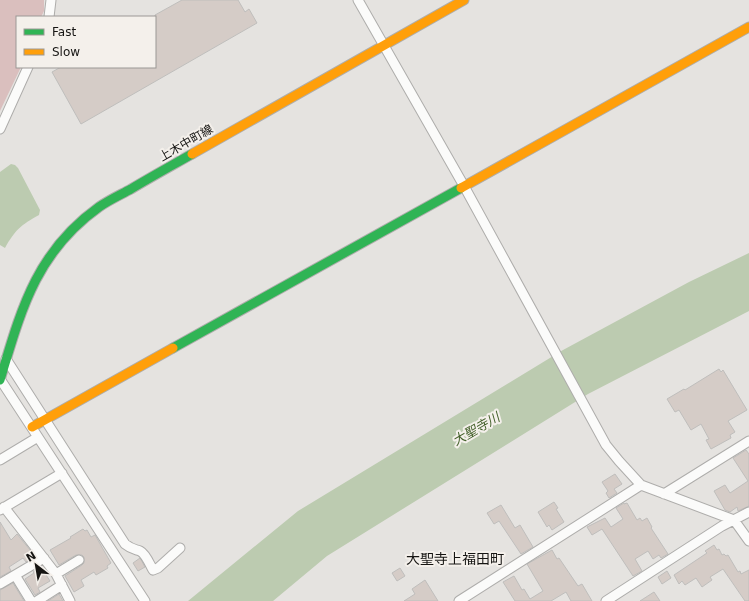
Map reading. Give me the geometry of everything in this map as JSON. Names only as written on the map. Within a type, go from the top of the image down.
[{"type":"street","points":[[49,16],[51,0]]},
{"type":"street","points":[[358,0],[464,186],[606,445],[641,485],[734,520],[749,541]]},
{"type":"street","name":"上木中町線","points":[[0,379],[24,305],[38,275],[55,249],[83,219],[100,206],[464,0]]},
{"type":"street","points":[[32,427],[749,26]]},
{"type":"street","points":[[0,129],[28,68]]},
{"type":"street","points":[[6,359],[125,544],[132,550],[144,554],[153,570],[158,568],[180,548]]},
{"type":"street","points":[[0,379],[147,600]]},
{"type":"street","points":[[0,460],[38,437]]},
{"type":"street","points":[[664,494],[749,441]]},
{"type":"street","points":[[62,473],[2,509],[56,574],[70,601]]},
{"type":"street","points":[[459,601],[641,485]]},
{"type":"street","points":[[606,601],[722,526],[749,512]]},
{"type":"street","points":[[0,584],[44,558]]},
{"type":"street","points":[[56,574],[79,560]]},
{"type":"street","points":[[15,575],[31,601]]},
{"type":"street","points":[[37,601],[62,585]]},
{"type":"shaded area","points":[[0,0],[44,0],[44,11],[42,16],[16,16],[16,68],[21,68],[0,111]]},
{"type":"water","points":[[11,164],[18,168],[40,210],[39,215],[15,232],[5,248],[0,245],[0,172]]},
{"type":"water","name":"大聖寺川","points":[[749,253],[749,311],[588,394],[327,556],[273,601],[188,601],[298,511],[563,350],[689,282]]},
{"type":"building","points":[[182,0],[238,0],[245,12],[249,9],[257,23],[81,124],[52,72],[59,68],[156,68],[155,15]]},
{"type":"building","points":[[719,369],[721,372],[723,370],[747,410],[728,421],[735,432],[730,435],[731,438],[711,449],[706,440],[709,439],[701,424],[691,430],[679,410],[675,412],[667,399]]},
{"type":"building","points":[[746,450],[749,454],[749,506],[738,511],[737,507],[730,512],[725,510],[714,491],[725,485],[730,493],[748,481],[733,458]]},
{"type":"building","points":[[615,474],[622,484],[614,489],[617,493],[609,498],[606,493],[608,491],[602,482]]},
{"type":"building","points":[[554,502],[558,508],[556,509],[564,522],[552,530],[549,525],[547,527],[538,512]]},
{"type":"building","points":[[624,503],[627,503],[637,520],[640,518],[642,521],[647,518],[652,527],[651,528],[668,554],[661,558],[659,555],[653,559],[648,551],[635,559],[642,571],[633,576],[602,529],[592,535],[587,527],[605,518],[611,527],[623,519],[616,508]]},
{"type":"building","points":[[501,505],[515,528],[520,525],[533,547],[521,554],[499,521],[494,524],[487,513]]},
{"type":"building","points":[[0,522],[11,540],[17,534],[35,556],[26,562],[23,558],[9,567],[11,571],[0,577]]},
{"type":"building","points":[[83,529],[85,531],[87,530],[91,537],[95,535],[111,563],[107,566],[108,568],[96,575],[94,572],[81,580],[84,586],[74,592],[65,576],[84,563],[84,557],[82,555],[76,555],[59,565],[50,550]]},
{"type":"building","points":[[714,545],[717,550],[719,549],[722,555],[728,555],[738,572],[740,571],[741,574],[749,570],[749,601],[745,601],[723,569],[710,577],[712,580],[702,587],[696,578],[685,585],[682,581],[679,584],[674,575],[707,553],[705,551]]},
{"type":"building","points":[[552,550],[557,559],[559,558],[578,586],[582,584],[592,601],[571,601],[566,592],[551,601],[515,601],[503,582],[514,576],[522,590],[524,589],[530,599],[543,591],[527,564]]},
{"type":"building","points":[[140,558],[145,567],[138,571],[133,563]]},
{"type":"building","points":[[41,567],[50,581],[38,588],[40,592],[35,595],[25,579]]},
{"type":"building","points":[[400,568],[405,576],[397,581],[392,573]]},
{"type":"building","points":[[667,571],[671,578],[662,584],[658,577]]},
{"type":"building","points":[[425,580],[438,601],[404,601],[415,594],[412,589]]},
{"type":"building","points":[[13,583],[24,601],[0,601],[0,590]]},
{"type":"building","points":[[654,592],[660,601],[640,601]]},
{"type":"building","points":[[59,594],[63,601],[48,601]]},
{"type":"traffic: fast","points":[[0,380],[24,306],[34,284],[60,243],[78,224],[99,207],[192,154]]},
{"type":"traffic: fast","points":[[173,348],[461,188]]},
{"type":"traffic: slow","points":[[192,154],[464,0]]},
{"type":"traffic: slow","points":[[461,188],[749,27]]},
{"type":"traffic: slow","points":[[32,427],[173,348]]},
{"type":"district","name":"大聖寺上福田町","points":[[455,559]]}]
